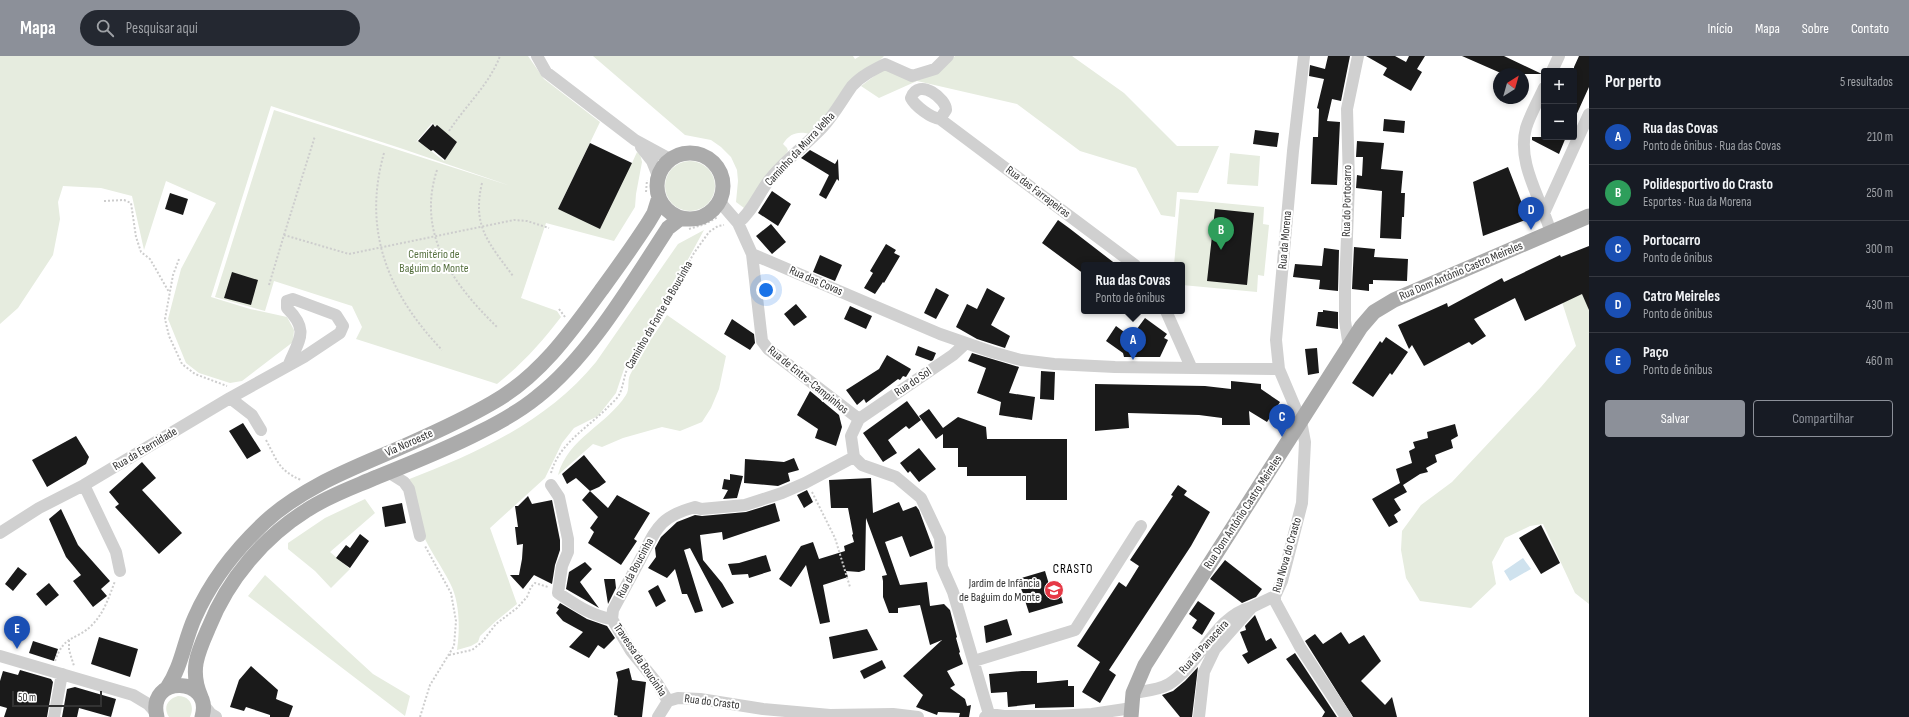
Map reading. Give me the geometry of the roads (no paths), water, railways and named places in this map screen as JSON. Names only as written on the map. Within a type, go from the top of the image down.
[{"type":"main road","points":[[690,153],[701,155],[710,160],[718,169],[722,179],[719,207],[703,216],[681,218],[672,213],[653,197],[657,186],[656,169],[663,167],[670,159],[680,154],[690,153]]},
{"type":"main road","name":"Via Noroeste","points":[[157,715],[156,703],[180,664],[195,617],[208,592],[241,546],[276,512],[305,492],[329,479],[452,424],[493,403],[520,385],[553,353],[582,317],[654,213],[653,197]]},
{"type":"main road","name":"Rua Dom António Castro Meireles","points":[[1131,713],[1133,693],[1145,665],[1361,327],[1374,312],[1394,300],[1589,216]]},
{"type":"main road","name":"Via Noroeste","points":[[202,706],[195,685],[195,672],[196,662],[202,645],[224,594],[249,561],[269,539],[291,520],[309,508],[476,434],[542,394],[568,368],[600,329],[668,228],[681,218]]},
{"type":"main road","points":[[166,689],[180,685],[188,686],[195,690],[202,706]]},
{"type":"street","points":[[537,56],[546,72],[635,140],[670,159]]},
{"type":"street","name":"Caminho da Murra Velha","points":[[738,223],[748,215],[769,180],[792,155],[822,128],[853,85],[864,75],[885,64],[912,76],[935,69],[948,56]]},
{"type":"street","name":"Rua da Morena","points":[[1301,421],[1279,369],[1276,340],[1293,151],[1304,56]]},
{"type":"street","name":"Rua do Portocarro","points":[[1349,347],[1345,321],[1349,183],[1347,109],[1358,56]]},
{"type":"street","points":[[1553,68],[1559,56]]},
{"type":"street","points":[[1541,95],[1526,129],[1524,146],[1526,165],[1551,232]]},
{"type":"street","points":[[1544,213],[1589,114]]},
{"type":"street","name":"Rua das Farrapeiras","points":[[940,119],[1131,262]]},
{"type":"street","points":[[635,140],[656,169]]},
{"type":"street","points":[[719,207],[738,223],[752,254]]},
{"type":"street","name":"Rua das Covas","points":[[752,254],[940,334],[999,354],[1036,362],[1115,367],[1279,369]]},
{"type":"street","name":"Rua de Entre-Campinhos","points":[[752,254],[762,341],[768,349],[859,420],[851,436],[854,457]]},
{"type":"street","name":"Rua da Eternidade","points":[[0,533],[39,508],[84,485],[289,364],[304,357],[340,333],[343,326],[336,315],[293,299],[287,300],[288,308],[298,319],[301,329],[300,339],[289,364]]},
{"type":"street","points":[[1167,314],[1191,367]]},
{"type":"street","name":"Rua do Sol","points":[[859,420],[953,355],[966,343]]},
{"type":"street","points":[[234,396],[252,415],[261,430]]},
{"type":"street","name":"Rua Nova do Crasto","points":[[1301,421],[1305,442],[1302,503],[1282,581],[1275,596],[1278,608],[1300,647],[1346,717]]},
{"type":"street","points":[[854,457],[862,465],[896,477],[921,498],[940,538],[942,567],[953,592],[974,661],[987,716],[1054,717],[1131,713]]},
{"type":"street","name":"Rua da Boucinha","points":[[612,619],[613,610],[648,542],[657,528],[670,516],[695,507],[701,509],[745,505],[808,482],[854,457]]},
{"type":"street","points":[[388,472],[404,482],[410,489],[420,536]]},
{"type":"street","points":[[84,485],[116,552],[120,571]]},
{"type":"street","points":[[551,485],[559,497],[568,539],[568,552],[562,566],[558,592],[583,610],[603,618],[612,619]]},
{"type":"street","points":[[974,661],[1075,630],[1141,526]]},
{"type":"street","name":"Rua da Panaceira","points":[[1133,693],[1162,688],[1170,684],[1185,670],[1224,624],[1236,613],[1275,596]]},
{"type":"street","points":[[1199,717],[1204,672],[1208,660],[1214,649],[1252,607]]},
{"type":"street","name":"Travessa da Boucinha","points":[[612,619],[631,651],[657,683],[668,702]]},
{"type":"street","points":[[0,656],[133,694],[147,695],[166,689]]},
{"type":"street","points":[[54,717],[57,673]]},
{"type":"street","points":[[133,694],[148,704],[157,715]]},
{"type":"street","name":"Rua do Crasto","points":[[658,717],[668,702],[678,698],[700,699],[763,709],[830,715],[891,715],[918,717]]},
{"type":"street","points":[[202,706],[216,717]]},
{"type":"water","points":[[1523,558],[1531,569],[1510,581],[1504,571]]},
{"type":"place","name":"Catro Meireles","points":[[1531,230]]},
{"type":"place","name":"Polidesportivo do Crasto","points":[[1221,250]]},
{"type":"place","name":"Rua das Covas","points":[[1133,360]]},
{"type":"place","name":"Portocarro","points":[[1282,437]]},
{"type":"place","name":"Jardim de Infância de Baguim do Monte","points":[[1054,590]]},
{"type":"place","name":"Paço","points":[[17,649]]},
{"type":"district","name":"CRASTO","points":[[1073,569]]},
{"type":"park label","name":"Cemitério de Baguim do Monte","points":[[434,261]]}]
